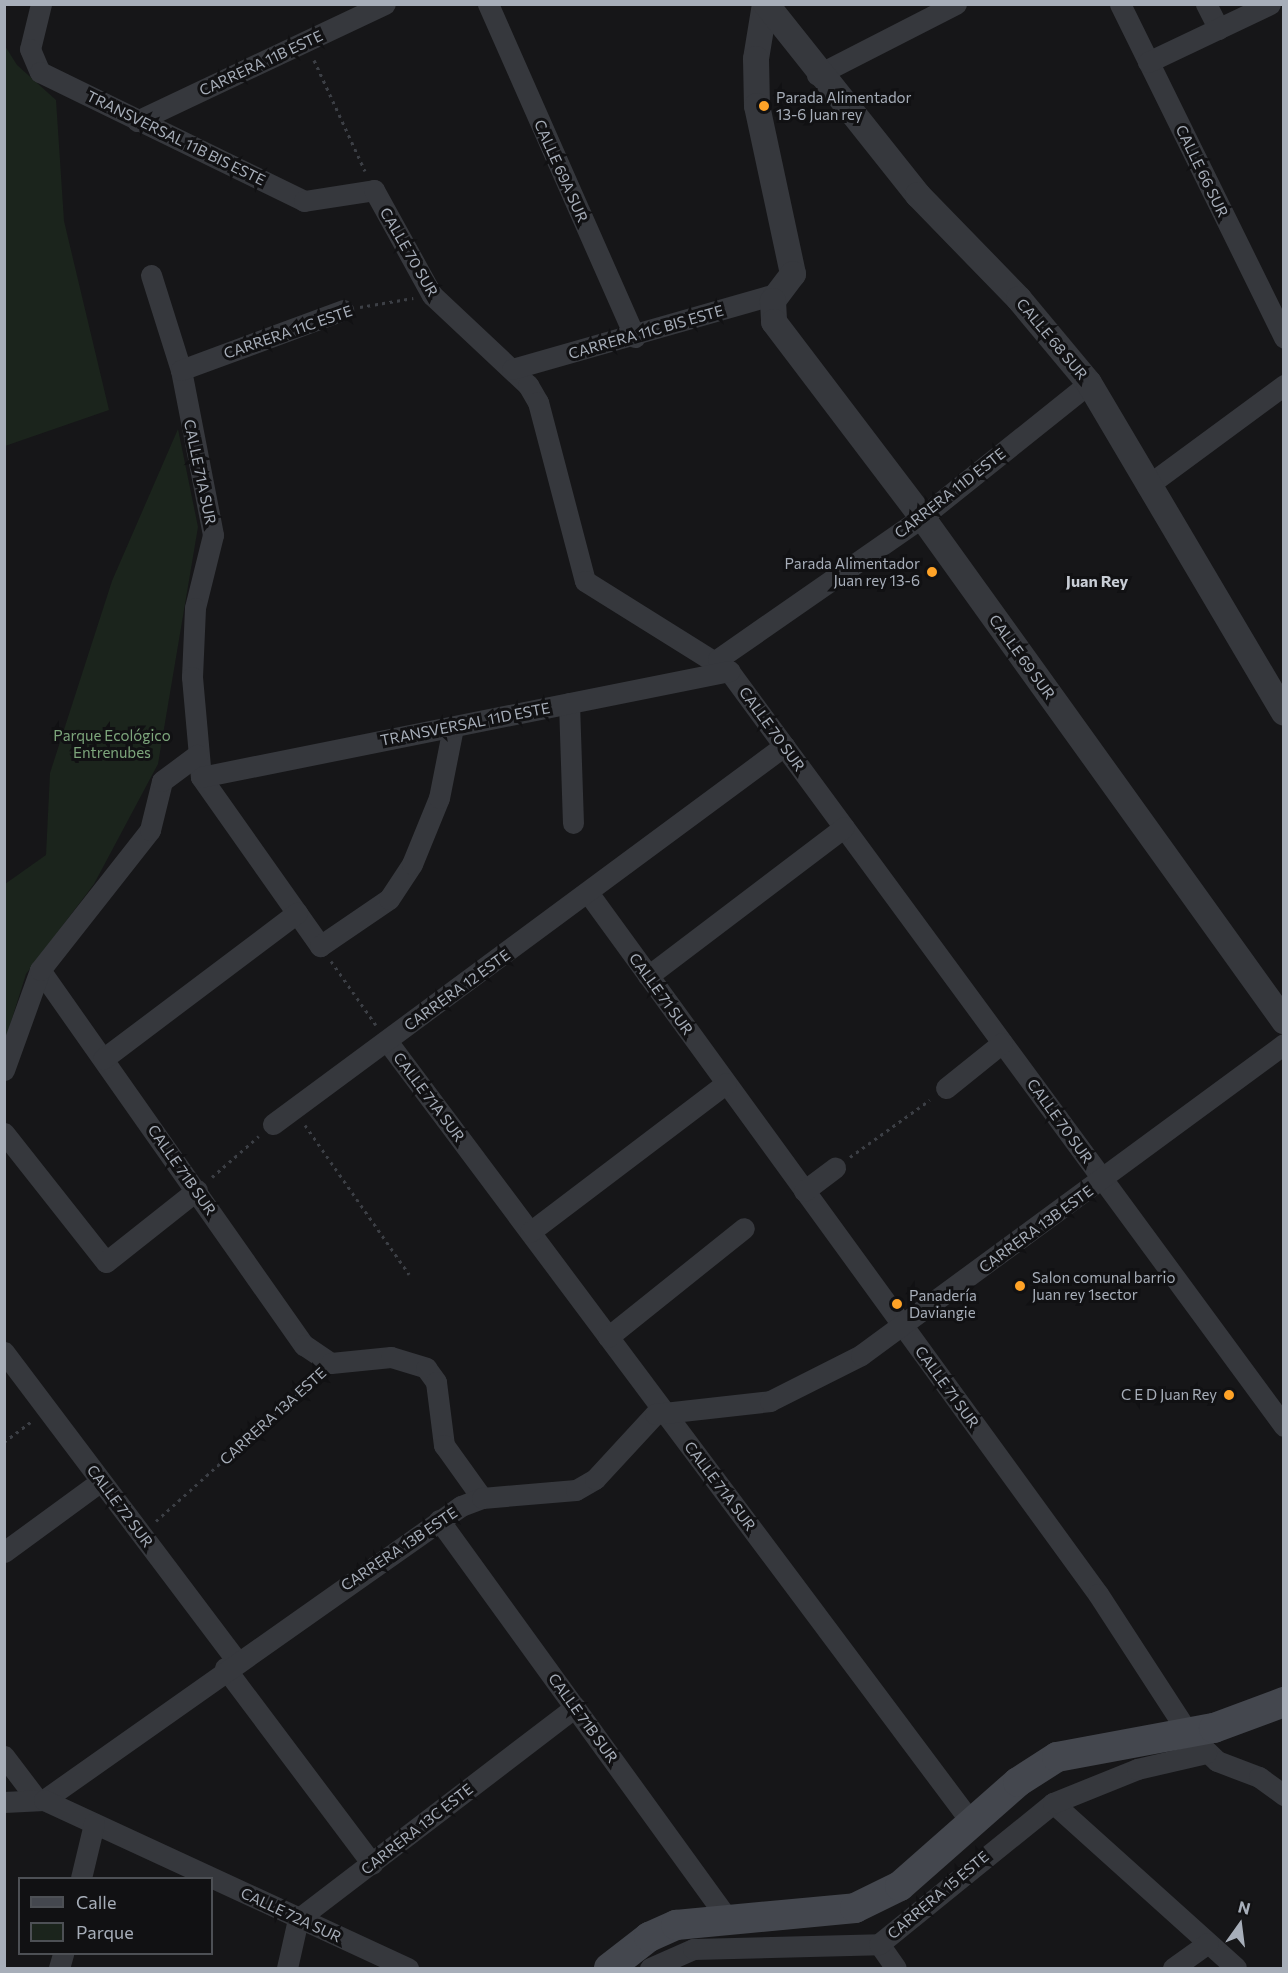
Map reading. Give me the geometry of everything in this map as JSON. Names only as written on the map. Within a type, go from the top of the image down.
[{"type":"main road","points":[[609,1968],[649,1937],[676,1925],[726,1917],[855,1908],[900,1886],[971,1822],[1057,1757],[1198,1743],[1284,1702]]},
{"type":"street","name":"TRANSVERSAL 11B BIS ESTE","points":[[41,4],[30,49],[40,72],[304,201],[374,190]]},
{"type":"street","name":"CARRERA 11B ESTE","points":[[138,121],[385,4]]},
{"type":"street","name":"CALLE 69A SUR","points":[[488,4],[635,337]]},
{"type":"street","name":"CALLE 68 SUR","points":[[766,4],[817,75],[1089,383],[1147,486],[1279,697]]},
{"type":"street","name":"CALLE 69 SUR","points":[[766,4],[756,59],[757,106],[793,268],[789,286],[779,293],[771,308],[774,322],[922,517],[1284,1021]]},
{"type":"street","points":[[817,75],[956,4]]},
{"type":"street","name":"CALLE 66 SUR","points":[[1120,4],[1284,338]]},
{"type":"street","points":[[1206,4],[1219,29]]},
{"type":"street","points":[[1148,62],[1270,4]]},
{"type":"street","name":"CALLE 70 SUR","points":[[374,190],[432,295],[512,369],[538,402],[585,581],[723,665],[1284,1426]]},
{"type":"street","name":"CALLE 71A SUR","points":[[151,275],[181,370],[213,535],[195,608],[197,756],[201,777],[320,946]]},
{"type":"street","name":"CARRERA 11C BIS ESTE","points":[[512,369],[635,337],[779,293]]},
{"type":"street","name":"CARRERA 11C ESTE","points":[[181,370],[343,310]]},
{"type":"street","name":"CARRERA 11D ESTE","points":[[723,665],[922,517],[1089,383]]},
{"type":"street","points":[[1147,486],[1284,385]]},
{"type":"street","name":"TRANSVERSAL 11D ESTE","points":[[201,777],[569,703],[723,665]]},
{"type":"street","points":[[569,703],[573,823]]},
{"type":"street","points":[[320,946],[390,899],[412,864],[439,798],[453,727]]},
{"type":"street","name":"CARRERA 12 ESTE","points":[[273,1124],[589,894],[784,746]]},
{"type":"street","points":[[4,1070],[40,969],[150,830],[162,781],[197,756]]},
{"type":"street","points":[[648,976],[844,827]]},
{"type":"street","name":"CALLE 71 SUR","points":[[589,894],[1098,1594],[1198,1743],[1284,1795]]},
{"type":"street","points":[[103,1059],[297,913]]},
{"type":"street","name":"CALLE 71B SUR","points":[[40,969],[304,1345],[332,1363]]},
{"type":"street","name":"CALLE 71A SUR","points":[[387,1041],[971,1822]]},
{"type":"street","points":[[946,1088],[1002,1043]]},
{"type":"street","name":"CARRERA 13B ESTE","points":[[40,1799],[439,1520],[482,1498],[576,1490],[595,1479],[644,1420],[664,1411],[770,1401],[861,1355],[1104,1181],[1284,1044]]},
{"type":"street","points":[[530,1232],[726,1083]]},
{"type":"street","points":[[4,1133],[106,1262],[197,1190]]},
{"type":"street","points":[[804,1191],[834,1168]]},
{"type":"street","points":[[608,1337],[744,1228]]},
{"type":"street","name":"CALLE 72 SUR","points":[[4,1352],[141,1534],[372,1864]]},
{"type":"street","name":"CARRERA 13A ESTE","points":[[332,1363],[391,1357],[426,1368],[438,1392],[444,1445],[482,1498]]},
{"type":"street","points":[[4,1552],[101,1481]]},
{"type":"street","name":"CALLE 71B SUR","points":[[439,1520],[726,1917]]},
{"type":"street","name":"CARRERA 13C ESTE","points":[[298,1919],[575,1707]]},
{"type":"street","name":"CARRERA 15 ESTE","points":[[650,1968],[693,1949],[879,1944],[1053,1803],[1198,1743]]},
{"type":"street","name":"CALLE 72A SUR","points":[[4,1756],[40,1799],[208,1877]]},
{"type":"street","points":[[4,1802],[40,1799]]},
{"type":"street","points":[[1053,1803],[1236,1968]]},
{"type":"street","points":[[81,1877],[94,1824]]},
{"type":"street","name":"CALLE 72A SUR","points":[[213,1879],[408,1968]]},
{"type":"street","points":[[287,1968],[298,1919]]},
{"type":"street","points":[[1173,1968],[1208,1943]]},
{"type":"street","points":[[879,1944],[896,1968]]},
{"type":"path","name":"CALLE 70 SUR","points":[[305,42],[374,190]]},
{"type":"path","name":"CARRERA 11C ESTE","points":[[343,310],[432,295]]},
{"type":"path","name":"CALLE 71A SUR","points":[[320,946],[387,1041]]},
{"type":"path","points":[[834,1168],[946,1088]]},
{"type":"path","points":[[294,1109],[409,1274]]},
{"type":"path","points":[[197,1190],[273,1124]]},
{"type":"path","name":"CARRERA 13A ESTE","points":[[141,1534],[332,1363]]},
{"type":"path","points":[[4,1442],[48,1409]]},
{"type":"green space","points":[[5,46],[17,65],[56,100],[64,221],[109,410],[5,446]]},
{"type":"green space","name":"Parque Ecológico Entrenubes","points":[[178,429],[198,527],[158,764],[94,884],[26,974],[5,1041],[5,884],[46,855],[50,773],[112,581]]},
{"type":"place","name":"Parada Alimentador 13-6 Juan rey","points":[[764,106]]},
{"type":"place","name":"Parada Alimentador Juan rey 13-6","points":[[932,572]]},
{"type":"place","name":"Salon comunal barrio Juan rey 1sector","points":[[1020,1286]]},
{"type":"place","name":"Panadería Daviangie","points":[[897,1304]]},
{"type":"place","name":"C E D Juan Rey","points":[[1229,1395]]},
{"type":"district","name":"Juan Rey","points":[[1097,581]]}]
